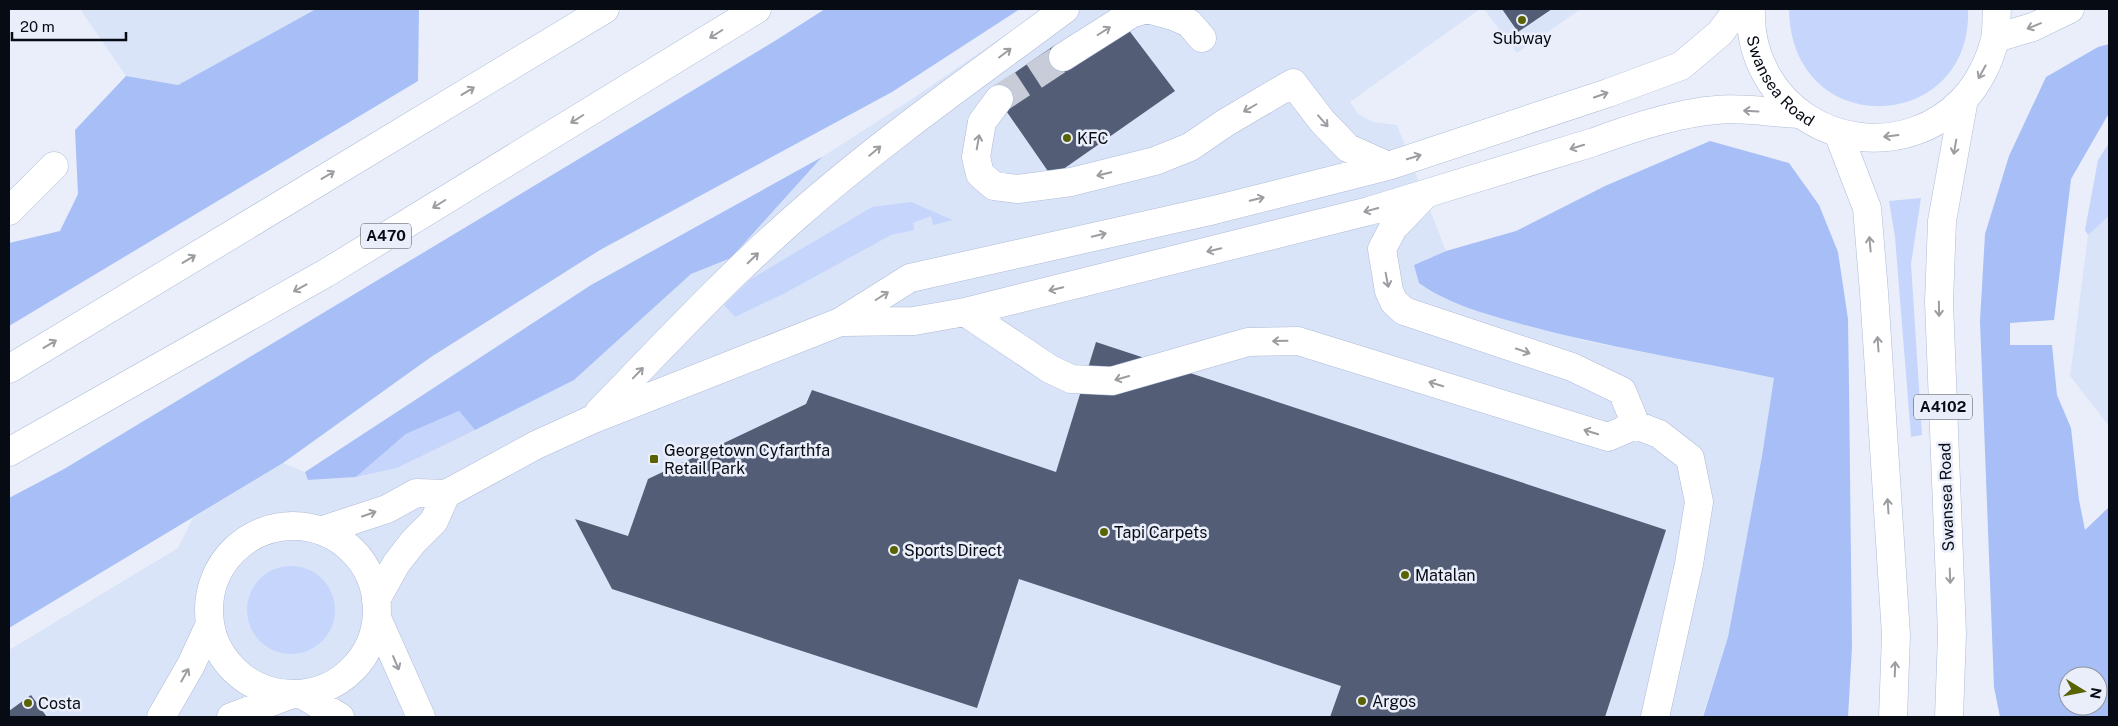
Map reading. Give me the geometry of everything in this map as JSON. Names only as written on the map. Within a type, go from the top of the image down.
[{"type":"main road","points":[[9,369],[605,9]]},
{"type":"main road","name":"A470","points":[[9,452],[326,273],[757,9]]},
{"type":"main road","points":[[591,420],[708,301],[798,215],[888,140],[1065,9]]},
{"type":"main road","points":[[1063,57],[1131,14],[1147,9],[1173,16],[1189,23],[1202,38]]},
{"type":"main road","points":[[323,530],[387,509],[416,493],[446,494],[536,445],[591,420],[840,322],[910,278],[1214,210],[1388,166],[1608,93],[1681,66],[1720,33],[1738,9]]},
{"type":"main road","name":"Swansea Road","points":[[1751,9],[1750,23],[1758,58],[1774,89],[1800,114],[1818,125],[1838,133],[1872,138],[1906,134],[1937,121],[1964,99],[1984,71],[1996,38],[1997,9]]},
{"type":"main road","points":[[1996,38],[2033,27],[2070,9]]},
{"type":"main road","points":[[999,99],[982,122],[976,157],[980,174],[994,186],[1018,189],[1071,182],[1155,162],[1190,147],[1225,122],[1292,83],[1322,121],[1348,148],[1388,166]]},
{"type":"main road","name":"Swansea Road","points":[[1950,717],[1952,634],[1939,302],[1942,222],[1964,99]]},
{"type":"main road","points":[[840,322],[914,321],[965,312],[1368,211],[1425,195],[1623,131],[1699,112],[1717,110],[1800,114]]},
{"type":"main road","name":"Swansea Road","points":[[1838,133],[1861,191],[1868,217],[1896,635],[1893,717]]},
{"type":"main road","points":[[9,211],[54,166]]},
{"type":"main road","points":[[1425,195],[1393,228],[1382,249],[1389,291],[1394,302],[1404,311],[1572,367],[1622,391],[1636,425]]},
{"type":"main road","points":[[965,312],[1050,369],[1071,379],[1112,381],[1248,342],[1298,341],[1608,437],[1636,425],[1659,434],[1690,458],[1699,502],[1689,564],[1655,717]]},
{"type":"main road","points":[[231,717],[296,694],[324,688],[344,677],[360,661],[371,640],[377,609],[396,564],[413,542],[434,520],[446,494]]},
{"type":"main road","points":[[340,717],[296,694],[262,689],[237,674],[219,652],[209,626],[210,590],[226,557],[253,534],[287,525],[323,530],[349,546],[367,570],[377,609],[421,717]]},
{"type":"main road","points":[[161,717],[191,665],[209,626]]},
{"type":"shaded area","points":[[80,9],[316,9],[178,85],[126,76]]},
{"type":"shaded area","points":[[316,9],[419,9],[418,81],[9,326],[9,243],[60,231],[78,194],[75,130],[126,76],[178,85]]},
{"type":"shaded area","points":[[825,9],[1020,9],[892,92],[600,250],[431,357],[283,463],[9,628],[9,498],[64,469]]},
{"type":"shaded area","points":[[1043,9],[1480,9],[1350,102],[1358,114],[1373,122],[1397,125],[1446,251],[1414,265],[1581,340],[1775,378],[1728,637],[1702,717],[9,717],[9,650],[178,548],[193,518],[283,463],[305,472],[309,480],[356,477],[397,468],[574,380],[691,274],[731,258],[822,157],[909,101]]},
{"type":"shaded area","points":[[1484,9],[1581,9],[1517,53]]},
{"type":"shaded area","points":[[1789,9],[1968,9],[1962,50],[1942,81],[1914,99],[1881,106],[1848,101],[1819,83],[1797,53]]},
{"type":"shaded area","points":[[2109,44],[2109,113],[2071,179],[2054,320],[2010,323],[2010,345],[2052,345],[2057,395],[2071,428],[2079,500],[2085,530],[2109,507],[2109,717],[2000,717],[1994,687],[1980,321],[1985,234],[2009,156],[2046,77],[2098,47]]},
{"type":"shaded area","points":[[1710,141],[1789,163],[1819,205],[1838,252],[1848,319],[1852,647],[1848,717],[1703,717],[1728,637],[1762,456],[1774,378],[1584,340],[1481,312],[1442,297],[1419,283],[1414,265],[1446,251],[1516,231],[1605,186]]},
{"type":"shaded area","points":[[2109,143],[2109,216],[2088,235],[2085,230],[2098,160]]},
{"type":"shaded area","points":[[822,157],[731,258],[691,274],[574,380],[475,430],[459,411],[406,434],[356,477],[308,480],[305,472],[591,285]]},
{"type":"shaded area","points":[[1921,198],[1911,264],[1922,435],[1911,437],[1895,237],[1889,201]]},
{"type":"shaded area","points":[[911,202],[953,220],[933,225],[931,216],[913,223],[914,230],[891,235],[785,293],[735,317],[724,305],[751,279],[872,207]]},
{"type":"shaded area","points":[[2109,216],[2109,426],[2070,376],[2088,235]]},
{"type":"shaded area","points":[[459,411],[475,430],[397,468],[356,477],[406,434]]},
{"type":"shaded area","points":[[291,566],[308,569],[322,579],[332,593],[335,610],[332,627],[322,641],[308,651],[291,654],[274,651],[260,641],[250,627],[247,610],[250,593],[260,579],[274,569]]},
{"type":"building","name":"Subway","points":[[1502,9],[1552,9],[1518,32]]},
{"type":"building","name":"KFC","points":[[1128,29],[1175,91],[1052,177],[991,89],[1055,45],[1071,69]]},
{"type":"building","points":[[1096,342],[1666,530],[1605,717],[1330,717],[1341,686],[1019,579],[977,708],[612,589],[575,519],[628,536],[648,479],[806,404],[812,390],[1056,472]]},
{"type":"building","name":"Costa","points":[[31,695],[47,717],[9,717],[9,711]]},
{"type":"tunnel","points":[[999,99],[1063,57]]},
{"type":"place","name":"Subway","points":[[1522,20]]},
{"type":"place","name":"KFC","points":[[1067,138]]},
{"type":"place","name":"Georgetown Cyfarthfa Retail Park","points":[[654,459]]},
{"type":"place","name":"Tapi Carpets","points":[[1104,532]]},
{"type":"place","name":"Sports Direct","points":[[894,550]]},
{"type":"place","name":"Matalan","points":[[1405,575]]},
{"type":"place","name":"Argos","points":[[1362,701]]},
{"type":"place","name":"Costa","points":[[28,703]]}]
